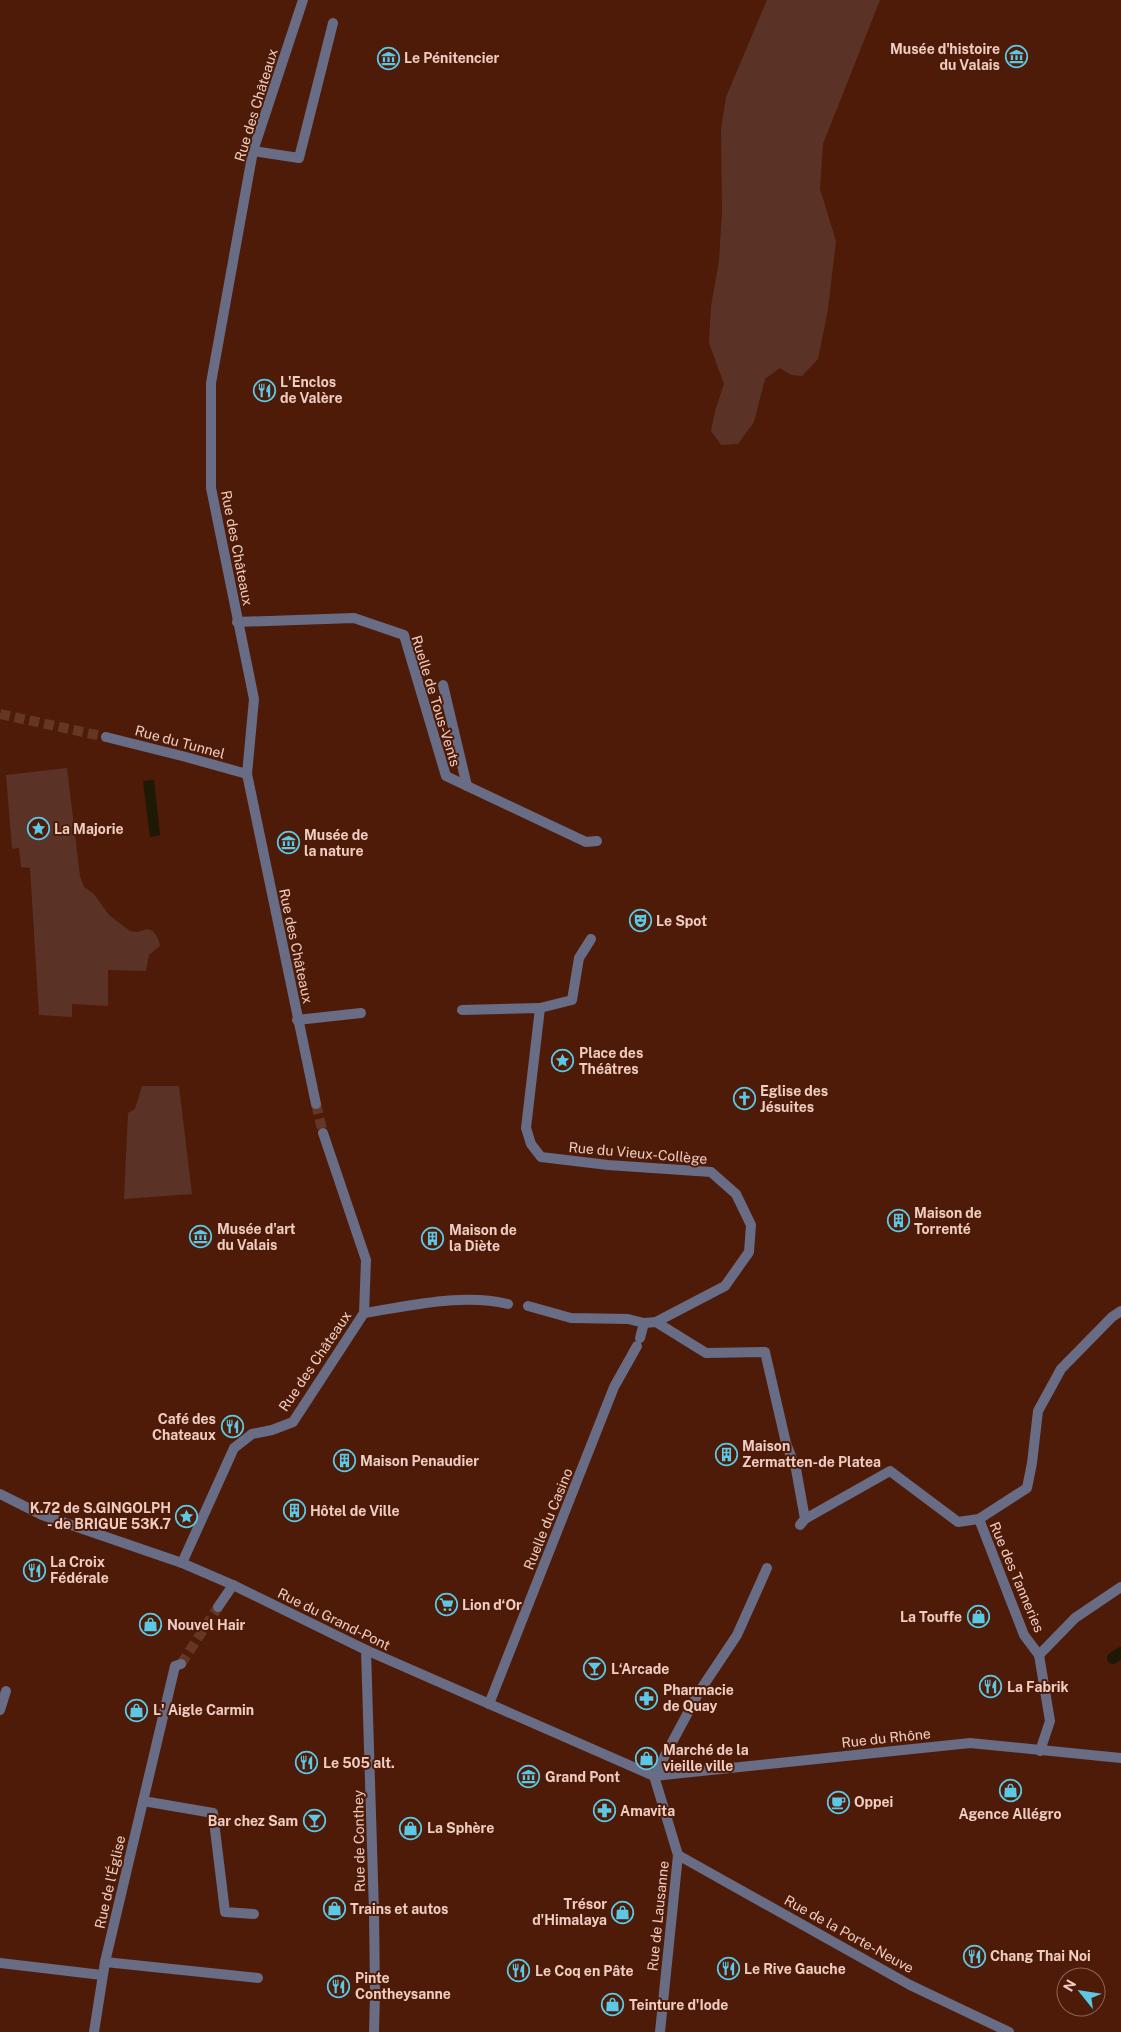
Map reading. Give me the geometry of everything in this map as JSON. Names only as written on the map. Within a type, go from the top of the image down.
[{"type":"street","name":"Rue des Châteaux","points":[[302,0],[254,151],[211,383],[211,488],[254,699],[247,774],[316,1104]]},
{"type":"street","points":[[254,151],[299,158],[333,23]]},
{"type":"street","name":"Ruelle de Tous-Vents","points":[[237,622],[354,618],[404,635],[446,776],[586,842],[597,841]]},
{"type":"street","points":[[443,685],[468,786]]},
{"type":"street","name":"Rue du Tunnel","points":[[106,738],[247,774]]},
{"type":"street","points":[[462,1010],[540,1008],[572,1000],[579,958],[591,939]]},
{"type":"street","name":"Rue du Vieux-Collège","points":[[528,1306],[571,1318],[628,1319],[644,1323],[656,1322],[724,1286],[749,1252],[751,1225],[736,1194],[710,1172],[608,1165],[540,1157],[531,1144],[526,1128],[540,1008]]},
{"type":"street","points":[[297,1020],[361,1013]]},
{"type":"street","name":"Rue des Châteaux","points":[[182,1563],[234,1448],[252,1434],[272,1430],[293,1422],[364,1313],[366,1260],[323,1133]]},
{"type":"street","points":[[364,1313],[427,1303],[489,1300],[508,1304]]},
{"type":"street","points":[[656,1322],[706,1353],[765,1352],[786,1443],[796,1469],[802,1522],[890,1471],[958,1522],[978,1519],[1028,1488],[1038,1411],[1061,1369],[1121,1311]]},
{"type":"street","name":"Ruelle du Casino","points":[[489,1704],[614,1387],[639,1342],[644,1323]]},
{"type":"street","name":"Rue du Grand-Pont","points":[[0,1494],[42,1515],[182,1563],[234,1585],[366,1650],[654,1776]]},
{"type":"street","name":"Rue des Tanneries","points":[[978,1519],[1024,1635],[1039,1655],[1074,1618],[1121,1587]]},
{"type":"street","points":[[654,1776],[699,1692],[737,1635],[767,1568]]},
{"type":"street","points":[[218,1608],[234,1585]]},
{"type":"street","name":"Rue de Conthey","points":[[366,1650],[374,1921],[374,2032]]},
{"type":"street","points":[[1039,1655],[1050,1721],[1040,1751]]},
{"type":"street","name":"Rue de l'Église","points":[[94,2032],[102,1975],[143,1801],[175,1666],[181,1664]]},
{"type":"street","points":[[0,1710],[6,1691]]},
{"type":"street","name":"Rue du Rhône","points":[[654,1776],[970,1743],[1121,1758]]},
{"type":"street","name":"Rue de Lausanne","points":[[654,1776],[678,1855],[660,2032]]},
{"type":"street","points":[[143,1801],[213,1813],[226,1912],[254,1914]]},
{"type":"street","name":"Rue de la Porte-Neuve","points":[[678,1855],[910,1985],[1008,2032]]},
{"type":"street","points":[[105,1962],[258,1978]]},
{"type":"street","points":[[0,1963],[102,1975]]},
{"type":"shaded area","points":[[767,0],[880,0],[823,144],[820,189],[836,241],[828,309],[818,359],[802,376],[791,375],[780,368],[765,379],[754,422],[738,444],[721,445],[711,431],[724,384],[709,343],[711,306],[719,261],[722,211],[721,129],[726,97]]},
{"type":"shaded area","points":[[67,768],[80,876],[84,887],[94,894],[109,915],[130,931],[137,932],[148,929],[153,931],[158,938],[160,946],[149,955],[146,971],[108,970],[108,1006],[72,1004],[72,1017],[39,1015],[30,868],[21,867],[19,848],[12,849],[6,775]]},
{"type":"shaded area","points":[[154,780],[160,835],[150,837],[143,781]]},
{"type":"shaded area","points":[[142,1086],[179,1086],[192,1194],[124,1199],[128,1113],[135,1109]]},
{"type":"waterway","points":[[1113,1658],[1121,1653]]},
{"type":"tunnel","points":[[0,714],[106,737]]},
{"type":"tunnel","points":[[316,1104],[323,1133]]},
{"type":"tunnel","points":[[181,1664],[218,1607]]},
{"type":"place","name":"Musée d'histoire du Valais","points":[[1016,57]]},
{"type":"place","name":"Le Pénitencier","points":[[388,58]]},
{"type":"place","name":"L'Enclos de Valère","points":[[264,390]]},
{"type":"place","name":"La Majorie","points":[[38,829]]},
{"type":"place","name":"Musée de la nature","points":[[288,843]]},
{"type":"place","name":"Le Spot","points":[[640,921]]},
{"type":"place","name":"Place des Théâtres","points":[[563,1061]]},
{"type":"place","name":"Eglise des Jésuites","points":[[744,1099]]},
{"type":"place","name":"Maison de Torrenté","points":[[898,1221]]},
{"type":"place","name":"Musée d'art du Valais","points":[[201,1237]]},
{"type":"place","name":"Maison de la Diète","points":[[433,1238]]},
{"type":"place","name":"Café des Chateaux","points":[[232,1427]]},
{"type":"place","name":"Maison Zermatten-de Platea","points":[[726,1454]]},
{"type":"place","name":"Maison Penaudier","points":[[344,1461]]},
{"type":"place","name":"Hôtel de Ville","points":[[294,1511]]},
{"type":"place","name":"K.72 de S.GINGOLPH - de BRIGUE 53K.7","points":[[187,1516]]},
{"type":"place","name":"La Croix Fédérale","points":[[34,1570]]},
{"type":"place","name":"Lion d‘Or","points":[[446,1605]]},
{"type":"place","name":"La Touffe","points":[[978,1617]]},
{"type":"place","name":"Nouvel Hair","points":[[151,1625]]},
{"type":"place","name":"L‘Arcade","points":[[595,1669]]},
{"type":"place","name":"La Fabrik","points":[[991,1687]]},
{"type":"place","name":"Pharmacie de Quay","points":[[647,1698]]},
{"type":"place","name":"L' Aigle Carmin","points":[[137,1710]]},
{"type":"place","name":"Marché de la vieille ville","points":[[647,1758]]},
{"type":"place","name":"Le 505 alt.","points":[[307,1763]]},
{"type":"place","name":"Grand Pont","points":[[529,1777]]},
{"type":"place","name":"Agence Allégro","points":[[1010,1791]]},
{"type":"place","name":"Oppei","points":[[838,1802]]},
{"type":"place","name":"Amavita","points":[[604,1811]]},
{"type":"place","name":"Bar chez Sam","points":[[314,1821]]},
{"type":"place","name":"La Sphère","points":[[411,1828]]},
{"type":"place","name":"Trains et autos","points":[[334,1909]]},
{"type":"place","name":"Trésor d'Himalaya","points":[[623,1912]]},
{"type":"place","name":"Chang Thai Noi","points":[[974,1956]]},
{"type":"place","name":"Le Rive Gauche","points":[[728,1969]]},
{"type":"place","name":"Le Coq en Pâte","points":[[519,1971]]},
{"type":"place","name":"Pinte Contheysanne","points":[[339,1986]]},
{"type":"place","name":"Teinture d'Iode","points":[[613,2005]]}]
